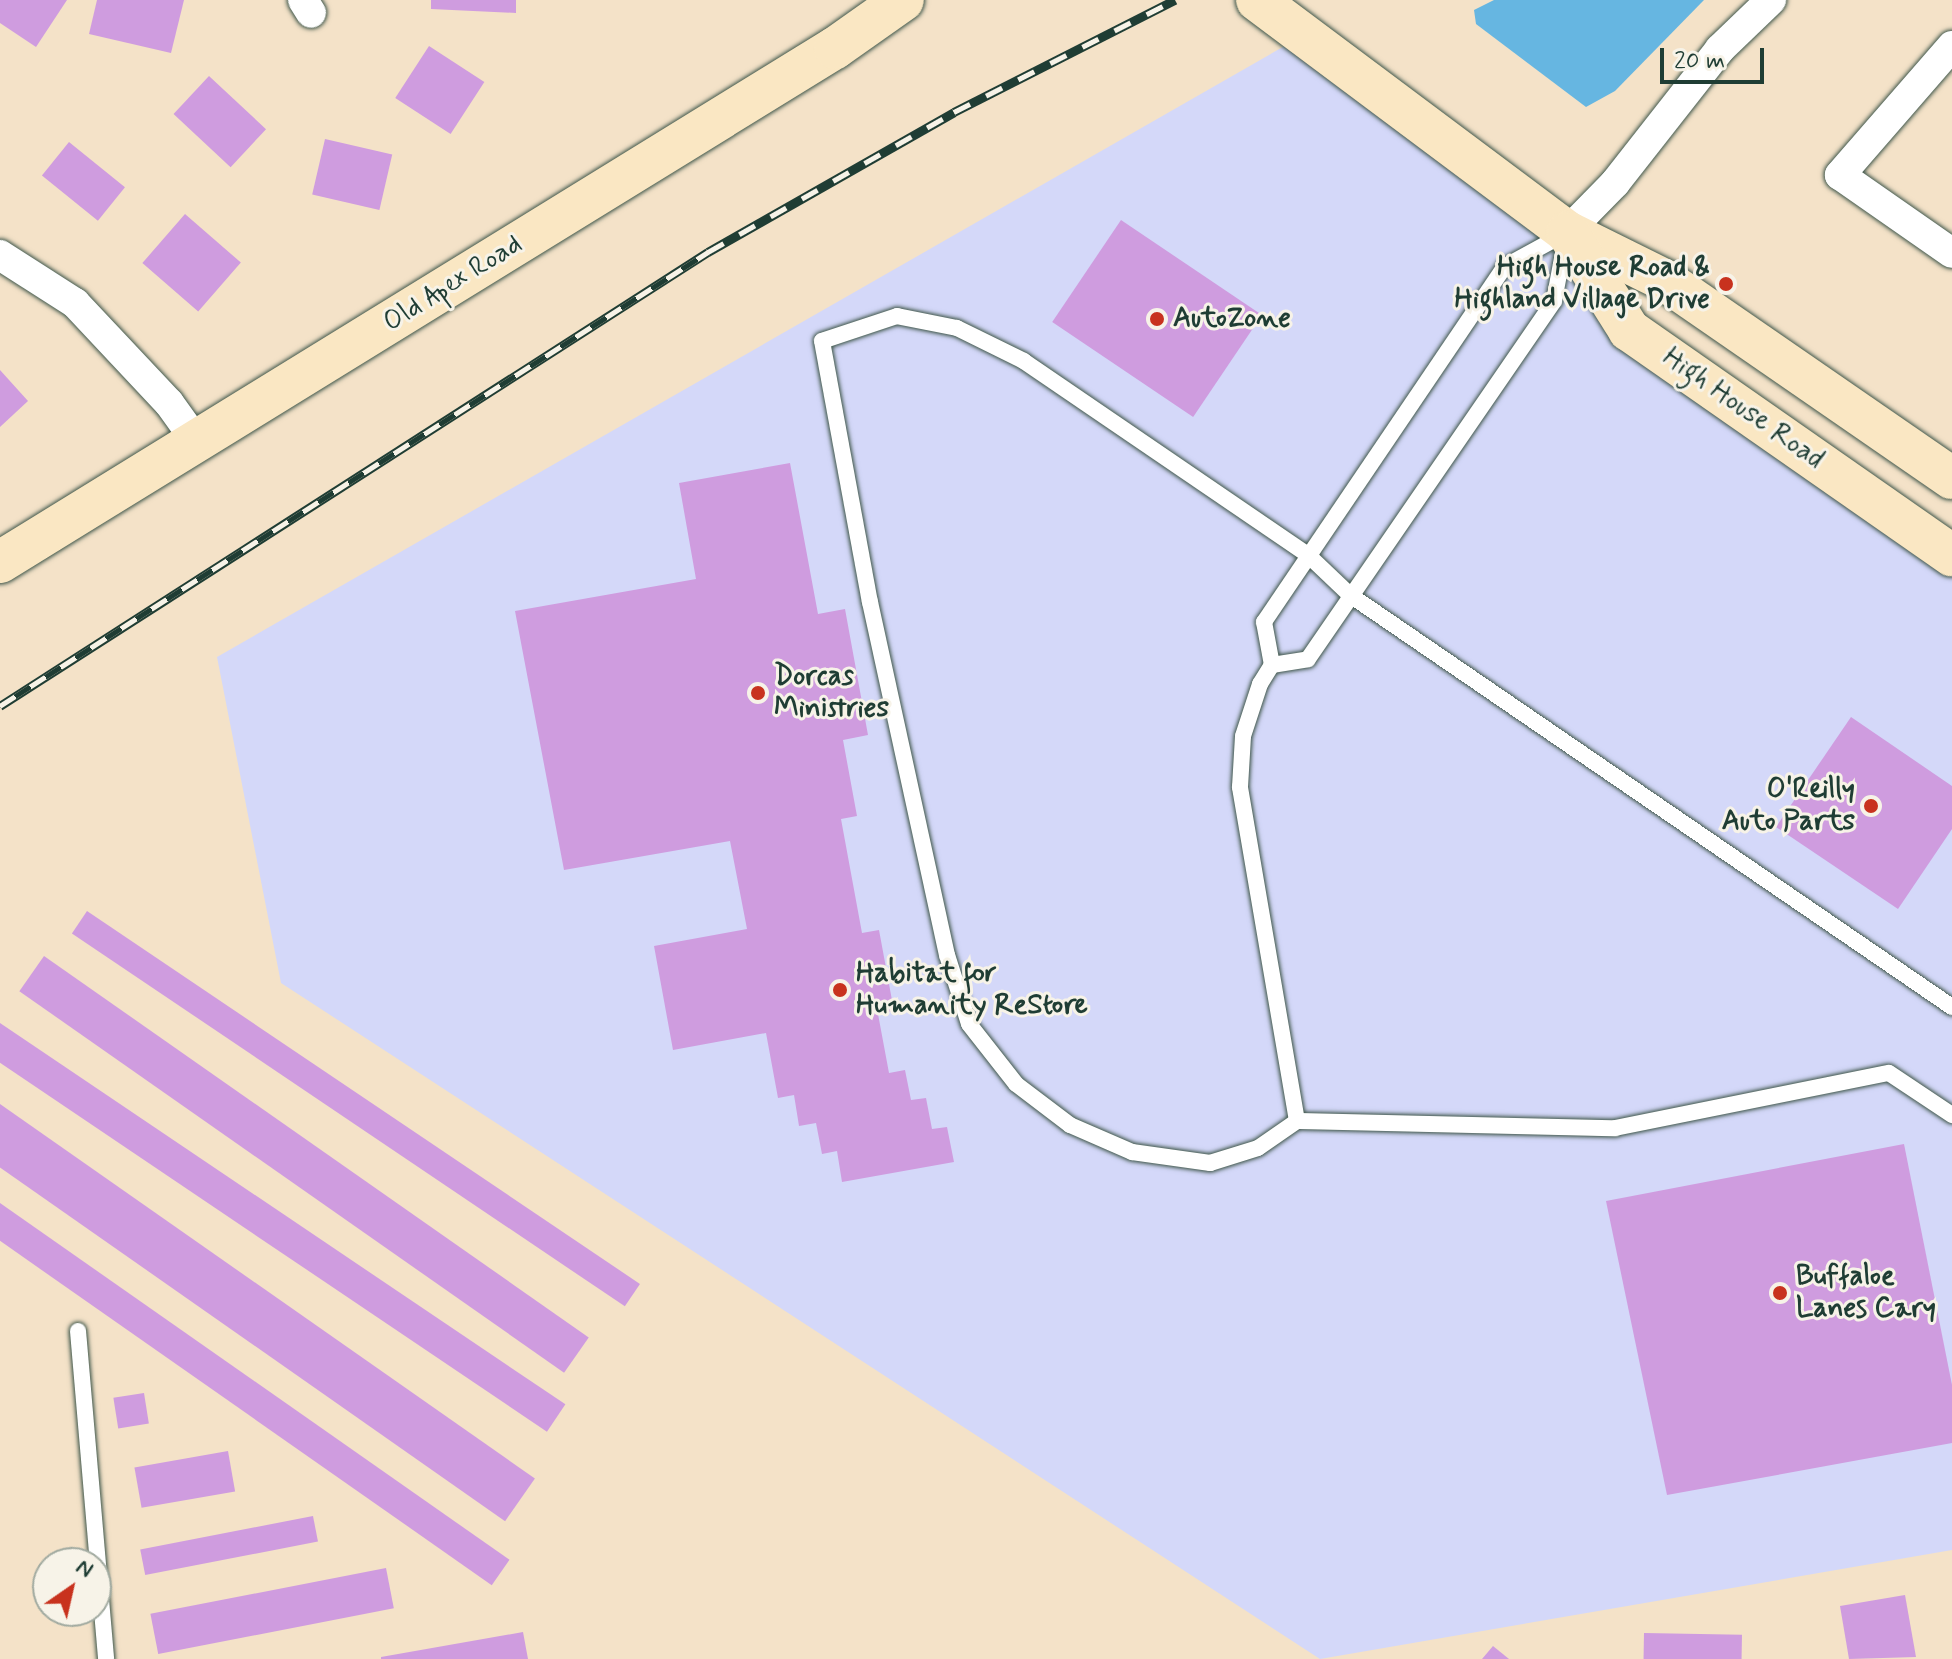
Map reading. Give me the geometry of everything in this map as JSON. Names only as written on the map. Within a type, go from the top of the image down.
[{"type":"main road","name":"Old Apex Road","points":[[0,562],[835,48],[903,0]]},
{"type":"main road","name":"High House Road","points":[[1257,0],[1567,232],[1666,281],[1952,478]]},
{"type":"main road","name":"High House Road","points":[[1567,232],[1629,330],[1952,555]]},
{"type":"street","points":[[1567,232],[1615,183],[1720,49],[1771,0]]},
{"type":"street","points":[[1952,46],[1840,175],[1952,253]]},
{"type":"street","points":[[0,255],[75,303],[169,403],[197,442]]},
{"type":"lane","points":[[1297,1121],[1240,787],[1243,736],[1260,684],[1272,665],[1264,622],[1504,267],[1567,232]]},
{"type":"lane","points":[[1272,665],[1308,659],[1554,301],[1567,232]]},
{"type":"lane","points":[[1952,1007],[1350,595],[1308,555],[1024,361],[957,328],[897,316],[822,341],[870,602],[947,955],[969,1024],[1016,1084],[1070,1125],[1132,1152],[1210,1163],[1258,1148],[1297,1121],[1615,1128],[1889,1073],[1952,1115]]},
{"type":"lane","points":[[78,1331],[106,1659]]},
{"type":"shaded area","points":[[1302,36],[1567,232],[1629,330],[1952,558],[1952,1550],[1320,1659],[281,983],[217,657]]},
{"type":"water","points":[[1494,0],[1704,0],[1615,91],[1586,107],[1476,24],[1474,10]]},
{"type":"building","points":[[0,0],[67,0],[36,47],[0,23]]},
{"type":"building","points":[[97,0],[184,0],[171,53],[89,34]]},
{"type":"building","points":[[431,0],[516,0],[516,13],[431,9]]},
{"type":"building","points":[[429,46],[484,82],[451,134],[395,98]]},
{"type":"building","points":[[209,76],[266,129],[231,167],[174,114]]},
{"type":"building","points":[[325,139],[392,155],[379,210],[312,195]]},
{"type":"building","points":[[69,142],[125,187],[98,221],[42,175]]},
{"type":"building","points":[[185,214],[241,263],[198,312],[142,263]]},
{"type":"building","name":"AutoZone","points":[[1121,220],[1262,315],[1193,417],[1052,322]]},
{"type":"building","points":[[0,370],[28,401],[0,427]]},
{"type":"building","points":[[790,463],[818,614],[845,609],[868,735],[843,740],[857,816],[841,819],[862,933],[879,930],[894,1011],[878,1014],[889,1073],[905,1070],[911,1100],[926,1098],[932,1129],[947,1127],[954,1162],[842,1182],[837,1151],[822,1154],[816,1123],[799,1126],[794,1095],[778,1098],[766,1033],[673,1050],[654,946],[747,929],[730,841],[564,870],[515,611],[696,579],[679,483]]},
{"type":"building","name":"O'Reilly Auto Parts","points":[[1851,717],[1952,786],[1952,829],[1898,909],[1776,827]]},
{"type":"building","points":[[87,911],[640,1284],[625,1306],[72,933]]},
{"type":"building","points":[[44,956],[589,1337],[564,1373],[19,991]]},
{"type":"building","points":[[0,1023],[565,1404],[547,1432],[0,1063]]},
{"type":"building","points":[[0,1104],[535,1479],[505,1521],[0,1167]]},
{"type":"building","name":"Buffaloe Lanes Cary","points":[[1904,1144],[1952,1385],[1952,1443],[1667,1495],[1606,1201]]},
{"type":"building","points":[[0,1203],[510,1560],[492,1585],[0,1241]]},
{"type":"building","points":[[144,1393],[149,1424],[118,1428],[113,1398]]},
{"type":"building","points":[[228,1451],[235,1491],[142,1508],[134,1467]]},
{"type":"building","points":[[313,1516],[318,1542],[145,1575],[140,1550]]},
{"type":"building","points":[[386,1568],[394,1608],[158,1654],[150,1614]]},
{"type":"building","points":[[1905,1595],[1916,1657],[1849,1659],[1840,1606]]},
{"type":"building","points":[[523,1632],[528,1659],[381,1659],[381,1657]]},
{"type":"building","points":[[1644,1633],[1742,1635],[1742,1659],[1644,1659]]},
{"type":"building","points":[[1493,1646],[1509,1659],[1482,1659]]},
{"type":"railway","points":[[0,706],[708,252],[954,112],[1175,0]]},
{"type":"place","name":"High House Road & Highland Village Drive","points":[[1726,284]]},
{"type":"place","name":"AutoZone","points":[[1157,319]]},
{"type":"place","name":"Dorcas Ministries","points":[[758,693]]},
{"type":"place","name":"O'Reilly Auto Parts","points":[[1871,806]]},
{"type":"place","name":"Habitat for Humanity ReStore","points":[[840,990]]},
{"type":"place","name":"Buffaloe Lanes Cary","points":[[1780,1293]]}]
